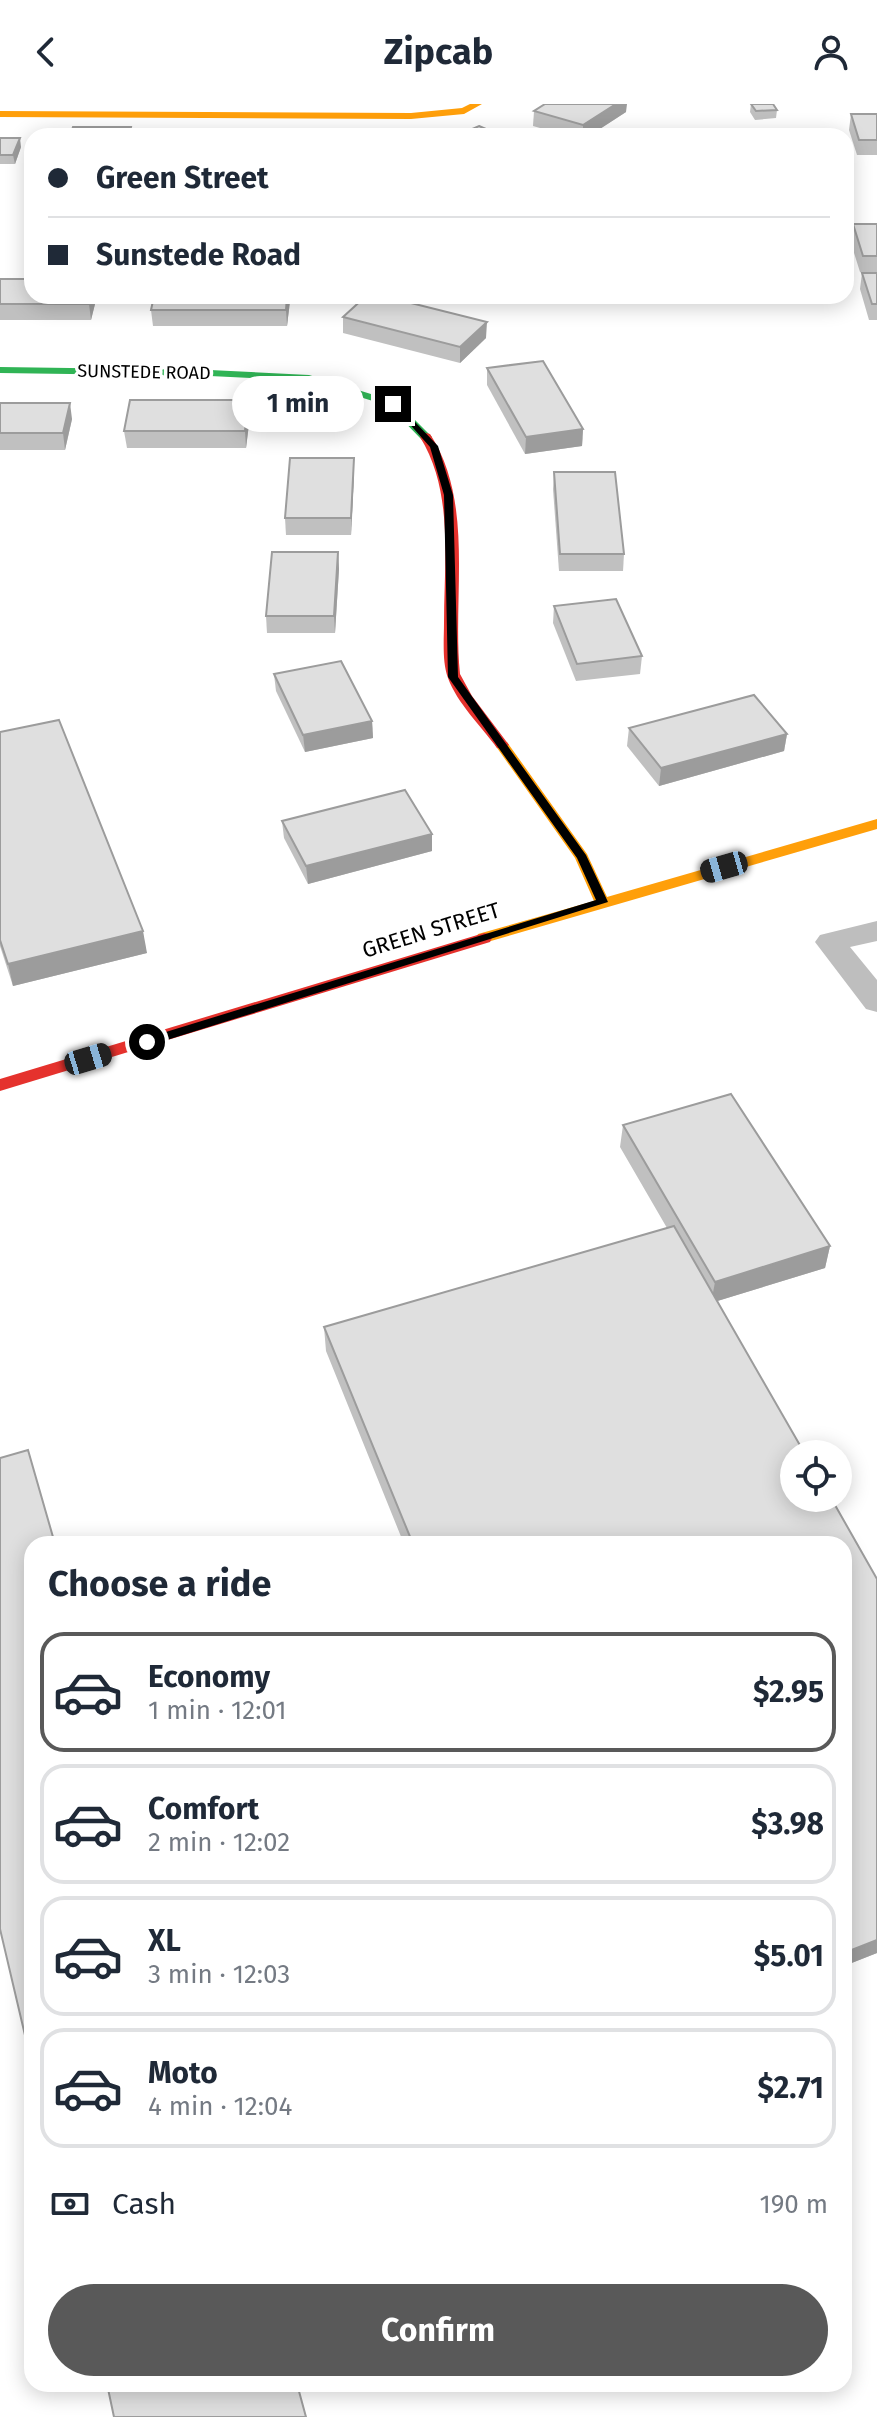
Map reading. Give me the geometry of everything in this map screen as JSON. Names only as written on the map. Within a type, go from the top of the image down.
[{"type":"street","points":[[0,114],[411,116],[464,111],[477,104]]},
{"type":"street","name":"SUNSTEDE ROAD","points":[[0,370],[210,373],[309,378],[393,404],[434,446],[448,495],[453,677],[582,857],[602,902]]},
{"type":"street","name":"GREEN STREET","points":[[0,1085],[602,902],[877,824]]},
{"type":"lane","points":[[877,931],[830,942],[877,1001]]},
{"type":"building","points":[[545,104],[616,104],[583,125],[534,111]]},
{"type":"building","points":[[751,104],[773,104],[777,110],[756,111]]},
{"type":"building","points":[[851,114],[877,114],[877,140],[859,140]]},
{"type":"building","points":[[73,127],[131,127],[131,128]]},
{"type":"building","points":[[0,138],[20,138],[13,155],[0,155]]},
{"type":"building","points":[[854,224],[877,224],[877,256],[863,256]]},
{"type":"building","points":[[862,273],[877,273],[877,304],[872,304]]},
{"type":"building","points":[[0,279],[24,279],[24,304],[0,304]]},
{"type":"building","points":[[152,304],[286,304],[286,310],[151,310]]},
{"type":"building","points":[[357,304],[415,304],[487,322],[460,347],[343,317]]},
{"type":"building","points":[[543,361],[583,429],[526,437],[487,368]]},
{"type":"building","points":[[130,400],[248,400],[245,431],[124,431]]},
{"type":"building","points":[[0,403],[70,403],[63,433],[0,433]]},
{"type":"building","points":[[290,458],[354,458],[351,518],[285,518]]},
{"type":"building","points":[[554,472],[615,472],[624,554],[560,554]]},
{"type":"building","points":[[272,552],[338,552],[334,616],[266,616]]},
{"type":"building","points":[[616,599],[642,656],[577,664],[554,606]]},
{"type":"building","points":[[341,661],[372,721],[303,735],[274,674]]},
{"type":"building","points":[[754,695],[787,734],[661,768],[629,728]]},
{"type":"building","points":[[59,720],[143,931],[8,964],[0,940],[0,732]]},
{"type":"building","points":[[405,790],[432,834],[306,866],[282,821]]},
{"type":"building","points":[[731,1094],[830,1246],[715,1282],[623,1125]]},
{"type":"building","points":[[674,1226],[797,1440],[780,1440],[780,1512],[839,1512],[877,1579],[877,1940],[852,1950],[852,1536],[410,1536],[324,1327]]},
{"type":"building","points":[[28,1450],[53,1536],[24,1536],[24,2031],[0,1929],[0,1458]]},
{"type":"building","points":[[109,2392],[299,2392],[306,2417],[114,2417]]},
{"type":"traffic: fast","points":[[0,370],[210,373],[309,378],[393,404],[426,437]]},
{"type":"traffic: slow","points":[[0,114],[411,116],[464,111],[477,104]]},
{"type":"traffic: slow","points":[[502,745],[582,857],[602,902]]},
{"type":"traffic: slow","points":[[484,938],[877,824]]},
{"type":"traffic: jam","points":[[426,437],[439,457],[450,515],[453,674],[502,745]]},
{"type":"traffic: jam","points":[[0,1085],[484,938]]},
{"type":"route","points":[[147,1042],[602,902],[582,857],[453,677],[448,495],[434,446],[393,404]]}]
